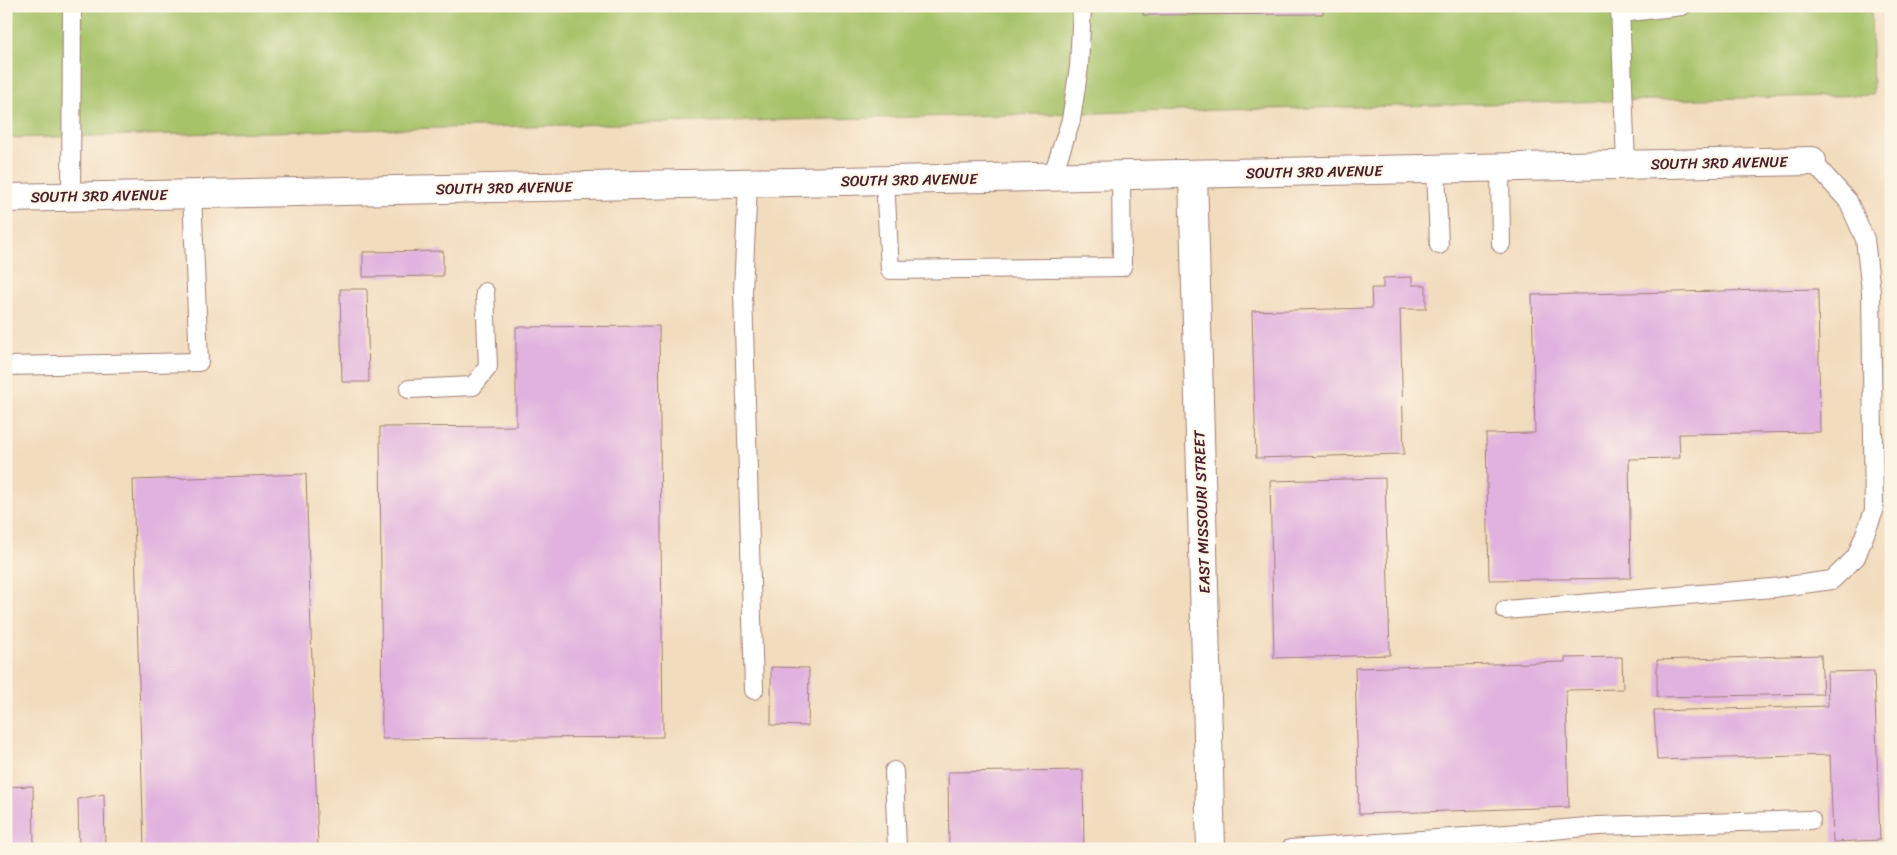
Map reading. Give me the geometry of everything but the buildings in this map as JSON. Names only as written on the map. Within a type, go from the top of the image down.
[{"type":"street","name":"SOUTH 3RD AVENUE","points":[[6,198],[1812,160]]},
{"type":"street","name":"EAST MISSOURI STREET","points":[[1193,174],[1211,849]]},
{"type":"lane","points":[[71,197],[72,6]]},
{"type":"lane","points":[[1052,177],[1071,120],[1079,67],[1082,6]]},
{"type":"lane","points":[[1626,165],[1620,10],[1682,6]]},
{"type":"lane","points":[[1505,610],[1773,588],[1832,580],[1856,557],[1874,511],[1871,292],[1864,239],[1848,201],[1812,160]]},
{"type":"lane","points":[[1500,168],[1501,244]]},
{"type":"lane","points":[[1436,169],[1439,245]]},
{"type":"lane","points":[[885,181],[890,270],[1122,267],[1121,176]]},
{"type":"lane","points":[[748,183],[743,291],[754,690]]},
{"type":"lane","points":[[6,366],[199,362],[192,194]]},
{"type":"lane","points":[[409,389],[474,386],[488,367],[485,292]]},
{"type":"lane","points":[[894,771],[897,849]]},
{"type":"lane","points":[[1290,849],[1494,836],[1598,826],[1811,820]]},
{"type":"green space","points":[[6,6],[1871,6],[1873,95],[6,138]]}]
